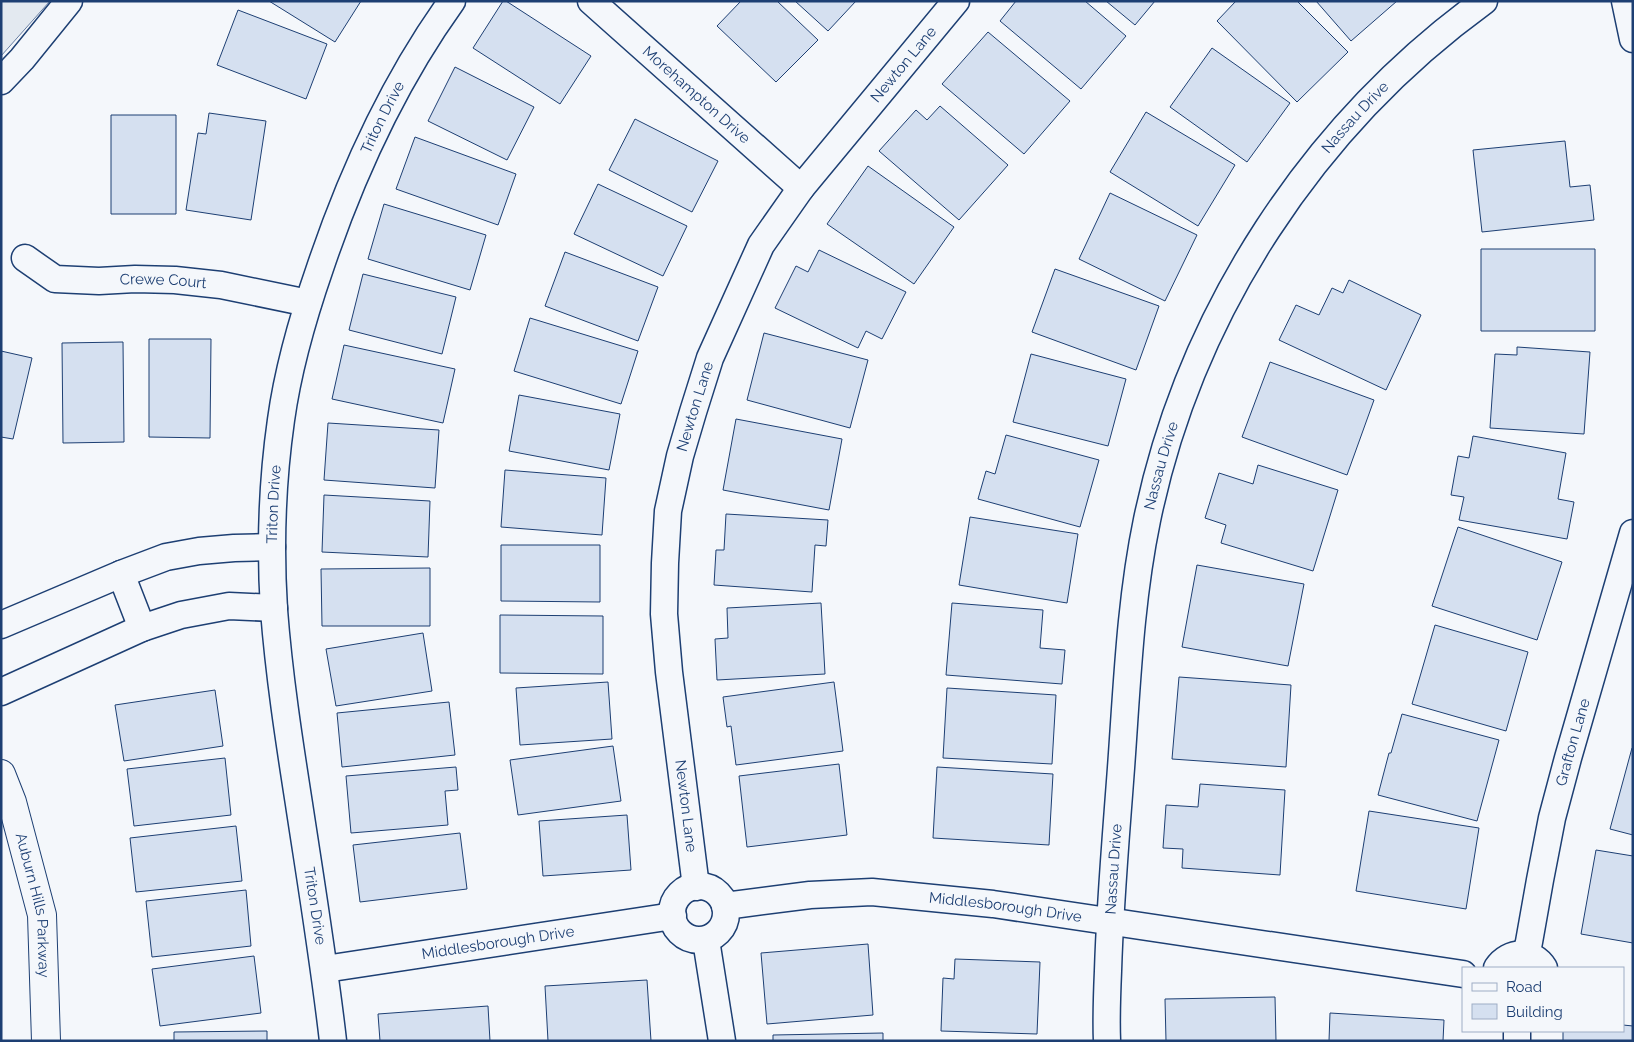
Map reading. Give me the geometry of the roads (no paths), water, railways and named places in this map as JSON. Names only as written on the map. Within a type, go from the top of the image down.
[{"type":"street","points":[[1,81],[69,1]]},
{"type":"street","name":"Triton Drive","points":[[333,1041],[325,969],[282,693],[274,608],[272,547],[275,468],[288,378],[308,303],[350,184],[375,128],[416,55],[452,1]]},
{"type":"street","name":"Morehampton Drive","points":[[591,1],[801,188]]},
{"type":"street","name":"Newton Lane","points":[[696,887],[669,672],[664,614],[668,511],[680,456],[714,350],[761,245],[801,188],[956,1]]},
{"type":"street","name":"Nassau Drive","points":[[1107,1041],[1109,920],[1132,624],[1147,520],[1159,469],[1175,419],[1193,370],[1215,322],[1266,230],[1296,187],[1363,107],[1400,70],[1484,1]]},
{"type":"street","points":[[1625,1],[1633,39]]},
{"type":"street","name":"Crewe Court","points":[[25,258],[54,279],[99,282],[135,279],[176,280],[222,285],[308,303]]},
{"type":"street","name":"Grafton Lane","points":[[1535,962],[1529,942],[1552,818],[1565,766],[1633,533]]},
{"type":"street","points":[[1,625],[121,574],[166,558],[199,551],[272,547]]},
{"type":"street","points":[[121,574],[142,628]]},
{"type":"street","points":[[1,692],[142,628],[181,615],[229,606],[274,608]]},
{"type":"street","name":"Auburn Hills Parkway","points":[[1,774],[12,802],[42,915],[46,1041]]},
{"type":"street","points":[[696,887],[711,889],[722,899],[725,906],[727,914],[721,930],[706,940],[688,938],[675,925],[672,916],[676,900],[688,889],[696,887]]},
{"type":"street","name":"Middlesborough Drive","points":[[725,906],[810,896],[872,892],[992,904],[1109,920],[1462,974]]},
{"type":"street","name":"Middlesborough Drive","points":[[325,969],[672,916]]},
{"type":"street","points":[[706,940],[722,1041]]},
{"type":"street","points":[[1498,967],[1509,957],[1522,954],[1535,962]]}]
